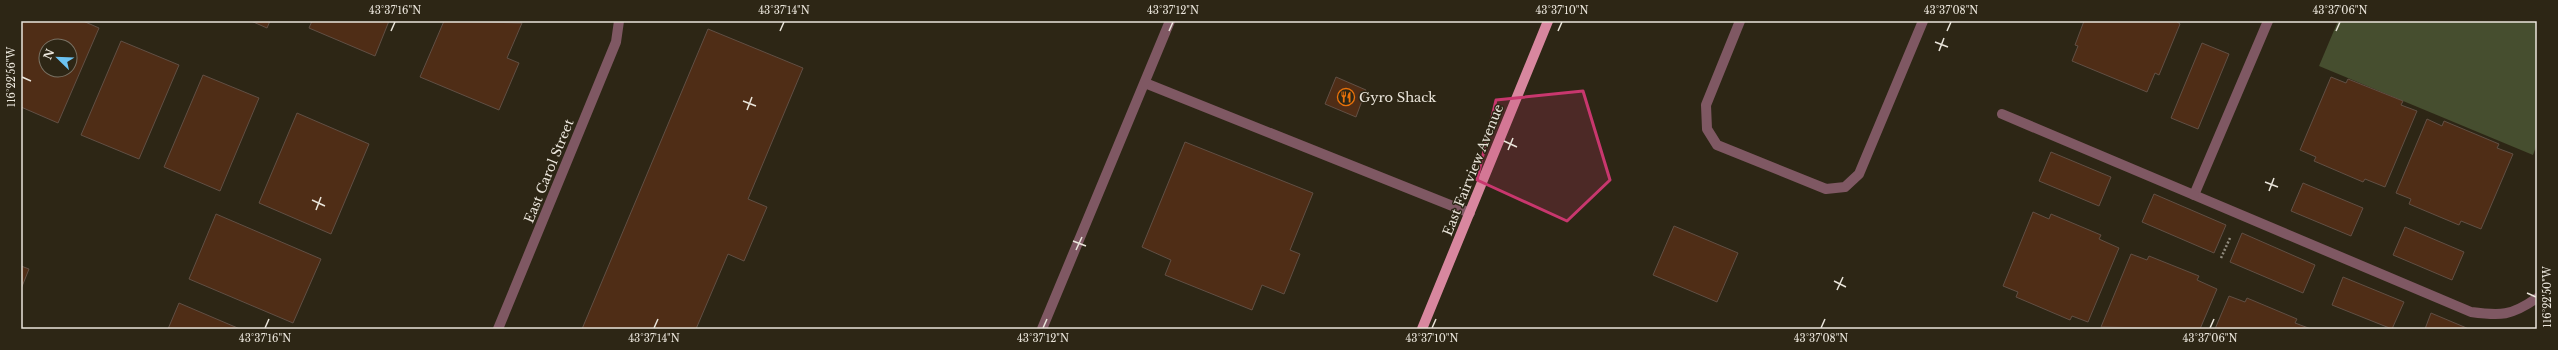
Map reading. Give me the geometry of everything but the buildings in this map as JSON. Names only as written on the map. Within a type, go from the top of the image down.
[{"type":"main road","name":"East Fairview Avenue","points":[[1422,329],[1548,21]]},
{"type":"street","name":"East Carol Street","points":[[498,329],[616,42],[619,21]]},
{"type":"street","points":[[1042,329],[1170,21]]},
{"type":"street","points":[[1740,21],[1706,106],[1707,129],[1718,145],[1826,189],[1845,187],[1859,174],[1923,21]]},
{"type":"street","points":[[2194,195],[2268,21]]},
{"type":"street","points":[[1145,83],[1470,213]]},
{"type":"street","points":[[2002,114],[2471,312],[2500,316],[2523,308],[2537,298]]},
{"type":"path","points":[[2221,258],[2230,236]]},
{"type":"highlighted area","points":[[1583,91],[1610,180],[1567,221],[1477,180],[1496,100]]},
{"type":"green space","points":[[2338,21],[2537,21],[2537,144],[2533,155],[2319,66]]},
{"type":"place","name":"Gyro Shack","points":[[1346,97]]}]
